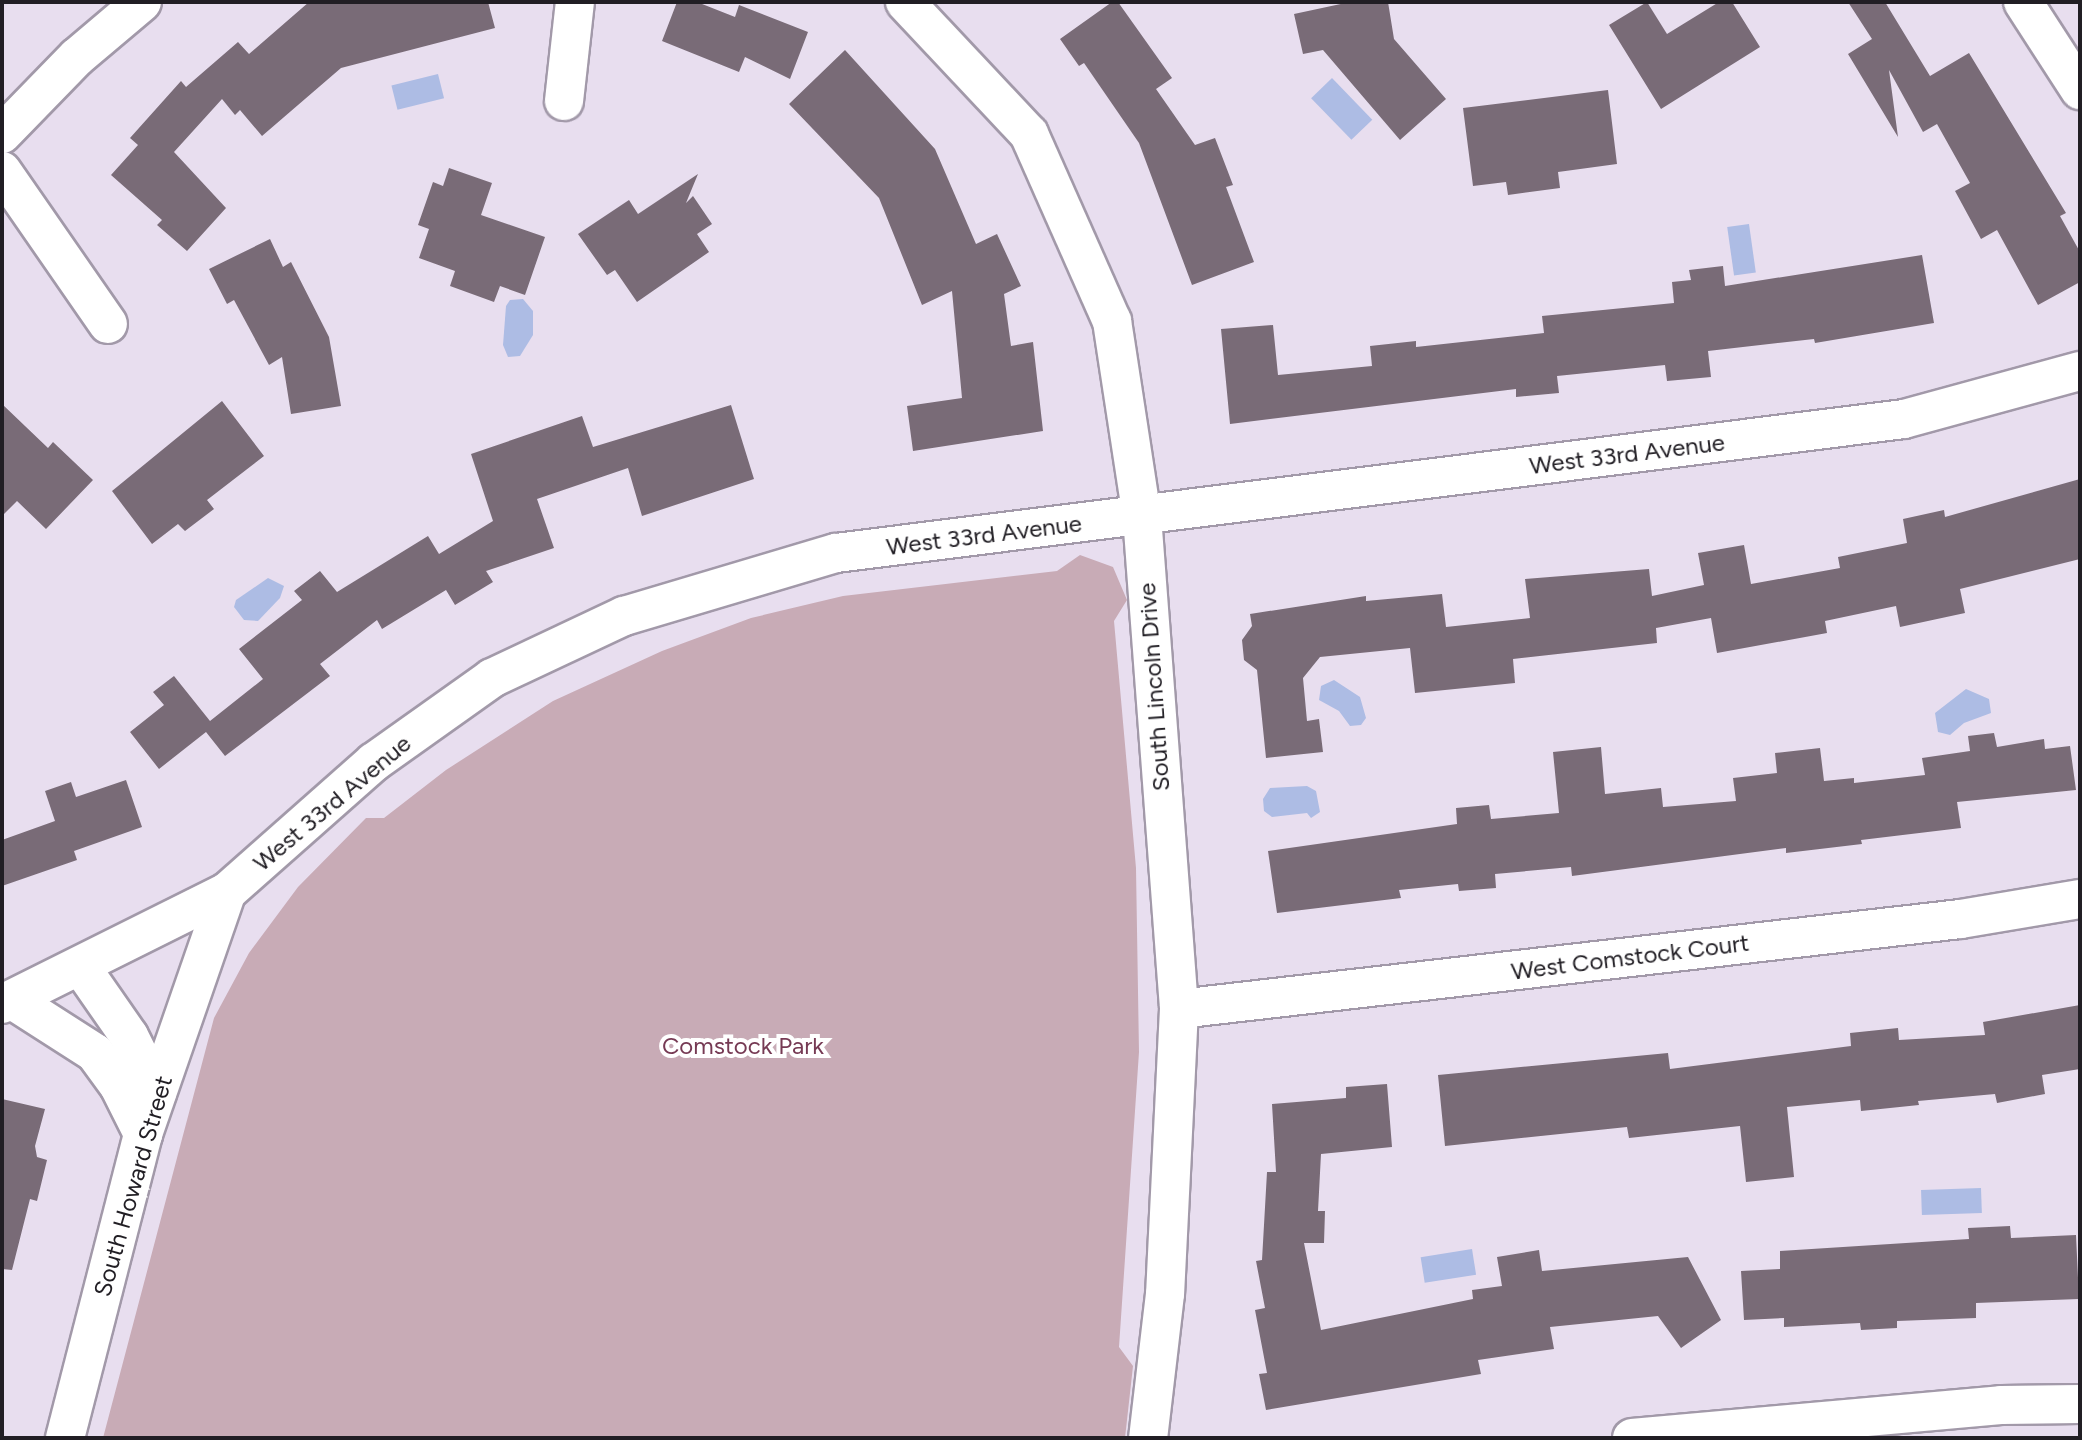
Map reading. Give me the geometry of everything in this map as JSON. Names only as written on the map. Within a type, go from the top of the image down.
[{"type":"street","points":[[2,134],[77,57],[142,2]]},
{"type":"street","points":[[564,101],[575,2]]},
{"type":"street","name":"South Lincoln Drive","points":[[905,2],[1029,134],[1112,321],[1142,516],[1179,1009],[1165,1294],[1148,1438]]},
{"type":"street","points":[[2023,2],[2080,90]]},
{"type":"street","points":[[2,171],[108,324]]},
{"type":"street","name":"West 33rd Avenue","points":[[8,1003],[227,892],[374,762],[492,678],[624,616],[836,553],[1904,419],[2080,371]]},
{"type":"street","name":"South Howard Street","points":[[65,1438],[143,1134],[227,892]]},
{"type":"street","name":"West Comstock Court","points":[[1179,1009],[1960,919],[2080,899]]},
{"type":"street","points":[[81,967],[129,1036],[157,1092]]},
{"type":"street","points":[[8,1003],[95,1053],[119,1086],[143,1134]]},
{"type":"street","points":[[1632,1438],[2001,1405],[2080,1404]]},
{"type":"green space","name":"Comstock Park","points":[[1080,555],[1113,567],[1127,600],[1114,621],[1136,868],[1139,1052],[1119,1347],[1133,1366],[1125,1438],[103,1438],[214,1018],[249,953],[298,887],[366,818],[384,818],[446,770],[553,701],[662,651],[751,618],[843,596],[1057,571]]},
{"type":"water","points":[[438,74],[444,98],[397,110],[391,86]]},
{"type":"water","points":[[1332,78],[1372,120],[1351,140],[1311,98]]},
{"type":"water","points":[[1749,224],[1756,273],[1734,276],[1727,227]]},
{"type":"water","points":[[523,299],[533,311],[533,335],[520,356],[508,357],[503,345],[506,306],[510,300]]},
{"type":"water","points":[[268,578],[284,586],[280,598],[258,621],[244,620],[234,607],[236,600]]},
{"type":"water","points":[[1334,680],[1360,697],[1366,718],[1361,725],[1350,726],[1339,711],[1319,700],[1321,686]]},
{"type":"water","points":[[1966,689],[1989,699],[1991,713],[1964,723],[1950,735],[1938,732],[1935,713]]},
{"type":"water","points":[[1307,786],[1316,791],[1320,812],[1311,818],[1307,813],[1272,817],[1264,811],[1263,799],[1270,788]]},
{"type":"water","points":[[1981,1188],[1982,1213],[1922,1215],[1921,1190]]},
{"type":"water","points":[[1472,1249],[1476,1275],[1425,1283],[1421,1257]]},
{"type":"building","points":[[309,2],[488,2],[495,28],[341,68],[262,136],[240,110],[235,115],[222,99],[174,152],[226,208],[187,251],[157,225],[162,220],[111,175],[138,145],[130,138],[181,81],[186,87],[238,42],[249,54]]},
{"type":"building","points":[[677,2],[697,2],[735,17],[739,5],[808,32],[790,79],[745,57],[739,72],[662,41]]},
{"type":"building","points":[[1112,2],[1118,2],[1172,78],[1156,89],[1195,145],[1215,138],[1233,185],[1226,187],[1254,262],[1192,285],[1139,143],[1084,63],[1079,66],[1060,39]]},
{"type":"building","points":[[1350,2],[1388,2],[1394,39],[1446,99],[1400,140],[1323,50],[1303,54],[1294,14]]},
{"type":"building","points":[[1647,2],[1667,34],[1719,2],[1732,2],[1760,47],[1661,109],[1609,25]]},
{"type":"building","points":[[1848,2],[1885,2],[1930,76],[1969,53],[2066,213],[2060,216],[2080,252],[2080,282],[2038,305],[1997,230],[1981,239],[1955,191],[1970,183],[1937,124],[1923,132],[1889,70],[1898,137],[1848,54],[1872,39]]},
{"type":"building","points":[[845,50],[935,149],[976,244],[997,234],[1021,286],[1004,294],[1011,346],[1033,342],[1043,431],[913,451],[907,406],[962,398],[952,291],[922,305],[879,198],[789,104]]},
{"type":"building","points":[[1608,90],[1617,164],[1558,172],[1560,188],[1508,195],[1506,182],[1473,186],[1463,108]]},
{"type":"building","points":[[449,168],[492,183],[481,215],[545,237],[525,295],[500,286],[494,302],[450,286],[455,271],[419,258],[429,229],[418,225],[433,182],[443,186]]},
{"type":"building","points":[[698,174],[686,203],[693,196],[712,224],[697,234],[709,252],[637,302],[615,270],[607,275],[578,234],[629,200],[638,214]]},
{"type":"building","points":[[270,239],[283,267],[291,262],[329,337],[341,406],[291,414],[282,357],[269,365],[234,300],[227,304],[209,269]]},
{"type":"building","points":[[1922,255],[1934,323],[1815,343],[1814,339],[1708,351],[1711,377],[1667,381],[1665,365],[1557,376],[1559,393],[1516,397],[1516,389],[1230,424],[1221,329],[1273,325],[1278,375],[1372,366],[1370,346],[1416,341],[1416,347],[1544,333],[1542,316],[1674,303],[1672,282],[1691,280],[1689,270],[1723,266],[1725,286]]},
{"type":"building","points":[[222,401],[264,456],[207,500],[214,509],[185,531],[178,524],[152,544],[112,491]]},
{"type":"building","points":[[2,404],[48,448],[53,442],[93,480],[46,529],[17,501],[2,516]]},
{"type":"building","points":[[731,405],[754,479],[642,516],[628,468],[537,499],[554,548],[486,571],[493,582],[455,605],[446,590],[382,629],[377,620],[320,664],[330,676],[225,756],[206,732],[159,769],[130,732],[164,705],[153,692],[174,676],[210,721],[263,679],[239,649],[302,600],[294,591],[320,571],[337,592],[428,536],[439,554],[493,521],[471,454],[582,416],[593,447]]},
{"type":"building","points":[[2080,479],[2080,559],[1960,589],[1965,613],[1900,627],[1896,606],[1825,621],[1827,633],[1717,653],[1711,618],[1656,628],[1657,643],[1513,659],[1515,683],[1415,693],[1410,648],[1320,657],[1303,678],[1307,721],[1319,719],[1323,752],[1266,758],[1257,670],[1244,660],[1242,640],[1252,626],[1250,614],[1366,596],[1366,601],[1442,594],[1446,627],[1530,618],[1525,579],[1649,569],[1652,596],[1704,585],[1698,553],[1744,545],[1751,584],[1840,568],[1838,557],[1907,543],[1903,519],[1944,510],[1945,517]]},
{"type":"building","points":[[1994,733],[1997,747],[2044,739],[2045,749],[2070,746],[2076,790],[1957,802],[1961,828],[1861,840],[1862,844],[1786,853],[1786,848],[1572,876],[1571,867],[1495,874],[1496,888],[1459,891],[1458,884],[1399,890],[1401,898],[1277,913],[1268,851],[1457,824],[1456,808],[1489,805],[1491,819],[1559,813],[1553,752],[1601,747],[1605,794],[1661,788],[1663,807],[1736,801],[1733,778],[1777,773],[1775,753],[1820,748],[1824,781],[1854,778],[1854,783],[1925,775],[1922,758],[1970,751],[1968,736]]},
{"type":"building","points":[[126,780],[142,827],[74,851],[77,860],[2,886],[2,840],[55,821],[45,791],[71,782],[76,797]]},
{"type":"building","points":[[2080,1005],[2080,1069],[2042,1075],[2045,1094],[1997,1103],[1995,1094],[1918,1101],[1919,1105],[1861,1111],[1860,1100],[1787,1107],[1794,1177],[1746,1182],[1740,1126],[1629,1138],[1627,1127],[1445,1146],[1438,1075],[1668,1053],[1670,1069],[1851,1046],[1850,1033],[1898,1028],[1899,1040],[1985,1035],[1983,1022]]},
{"type":"building","points":[[1387,1084],[1392,1147],[1321,1154],[1318,1211],[1325,1211],[1324,1243],[1304,1243],[1321,1330],[1473,1299],[1472,1290],[1502,1286],[1497,1257],[1539,1250],[1542,1271],[1688,1257],[1721,1320],[1681,1348],[1658,1316],[1550,1327],[1554,1349],[1478,1360],[1481,1374],[1266,1410],[1259,1374],[1267,1373],[1255,1310],[1265,1308],[1256,1261],[1262,1260],[1267,1172],[1276,1172],[1272,1104],[1346,1098],[1346,1087]]},
{"type":"building","points":[[2,1099],[45,1109],[35,1146],[37,1157],[47,1160],[37,1201],[30,1199],[12,1270],[2,1269]]},
{"type":"building","points":[[2010,1226],[2011,1238],[2076,1235],[2079,1299],[1976,1303],[1976,1318],[1897,1321],[1897,1328],[1861,1330],[1860,1323],[1784,1327],[1784,1318],[1744,1320],[1741,1271],[1780,1269],[1780,1251],[1969,1239],[1968,1228]]}]
